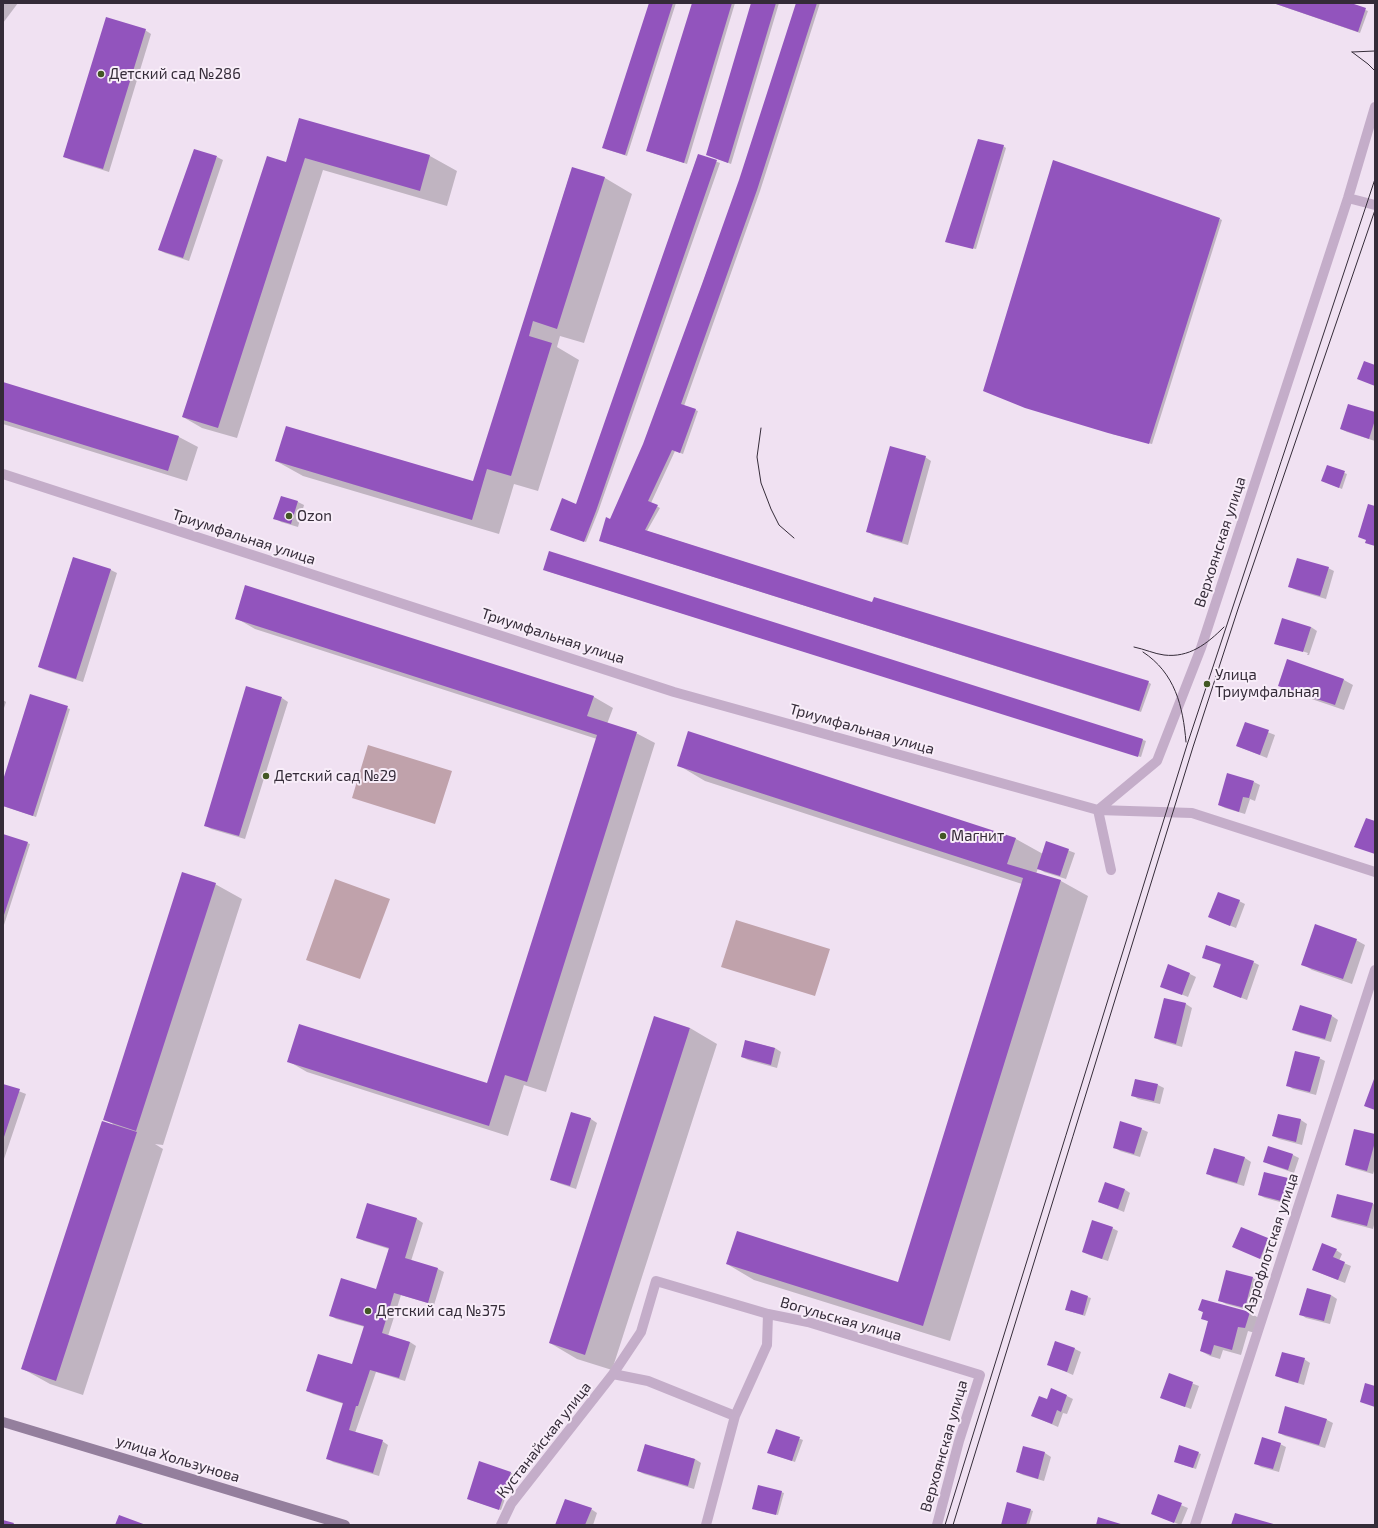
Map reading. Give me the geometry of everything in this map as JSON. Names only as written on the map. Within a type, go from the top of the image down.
[{"type":"street","name":"Верхоянская улица","points":[[1098,810],[1157,761],[1201,648],[1348,198],[1375,106]]},
{"type":"street","points":[[1348,198],[1375,205]]},
{"type":"street","name":"Триумфальная улица","points":[[3,474],[674,692],[1098,810],[1192,813],[1375,872]]},
{"type":"street","points":[[1098,810],[1111,870]]},
{"type":"street","name":"Аэрофлотская улица","points":[[1195,1525],[1375,970]]},
{"type":"street","name":"Кустанайская улица","points":[[501,1525],[511,1504],[613,1374],[641,1332],[656,1281],[768,1314]]},
{"type":"street","name":"Вогульская улица","points":[[706,1525],[735,1416],[767,1345],[768,1314],[808,1322],[980,1375]]},
{"type":"street","points":[[613,1374],[648,1381],[735,1416]]},
{"type":"street","name":"Верхоянская улица","points":[[937,1525],[959,1441],[980,1375]]},
{"type":"street","name":"улица Хользунова","points":[[3,1422],[345,1525]]},
{"type":"shaded area","points":[[368,745],[452,771],[435,824],[352,798]]},
{"type":"shaded area","points":[[335,879],[390,899],[360,979],[306,960]]},
{"type":"shaded area","points":[[736,920],[830,949],[815,996],[721,967]]},
{"type":"building","points":[[649,3],[673,3],[625,155],[602,148]]},
{"type":"building","points":[[692,3],[732,3],[684,163],[646,151]]},
{"type":"building","points":[[751,3],[776,3],[728,163],[706,155]]},
{"type":"building","points":[[796,3],[817,3],[757,190],[681,404],[696,409],[680,453],[672,450],[648,501],[658,505],[645,530],[872,602],[874,597],[1149,681],[1139,711],[599,541],[606,517],[610,519],[643,444],[702,284],[739,180]]},
{"type":"building","points":[[1273,3],[1351,3],[1366,8],[1358,32]]},
{"type":"building","points":[[106,17],[146,29],[103,169],[63,157]]},
{"type":"building","points":[[299,118],[430,155],[420,191],[305,158],[218,428],[182,417],[267,156],[286,162]]},
{"type":"building","points":[[978,139],[1004,145],[973,249],[945,242]]},
{"type":"building","points":[[194,149],[217,156],[183,258],[158,250]]},
{"type":"building","points":[[698,154],[717,160],[584,542],[550,530],[562,498],[576,504]]},
{"type":"building","points":[[1053,160],[1220,218],[1149,444],[1025,408],[983,391]]},
{"type":"building","points":[[572,167],[605,177],[557,329],[533,321],[529,336],[552,343],[511,476],[487,469],[472,520],[275,461],[286,426],[473,481]]},
{"type":"building","points":[[1364,361],[1375,365],[1375,386],[1357,379]]},
{"type":"building","points":[[3,382],[179,436],[168,471],[3,420]]},
{"type":"building","points":[[1348,404],[1375,412],[1375,420],[1369,439],[1340,429]]},
{"type":"building","points":[[890,446],[926,456],[902,542],[866,532]]},
{"type":"building","points":[[1327,465],[1345,471],[1339,488],[1321,481]]},
{"type":"building","points":[[281,496],[298,501],[291,524],[273,519]]},
{"type":"building","points":[[1368,504],[1375,506],[1375,546],[1365,543],[1366,540],[1358,537]]},
{"type":"building","points":[[549,551],[1143,739],[1138,757],[543,570]]},
{"type":"building","points":[[73,557],[111,569],[76,679],[38,667]]},
{"type":"building","points":[[1297,558],[1329,567],[1320,596],[1288,587]]},
{"type":"building","points":[[245,585],[594,696],[587,716],[637,732],[527,1082],[505,1075],[489,1126],[287,1062],[299,1024],[487,1083],[597,735],[235,619]]},
{"type":"building","points":[[1282,618],[1311,627],[1303,652],[1274,644]]},
{"type":"building","points":[[1287,659],[1344,679],[1335,705],[1278,686]]},
{"type":"building","points":[[246,686],[282,697],[239,836],[204,826]]},
{"type":"building","points":[[30,694],[68,706],[33,816],[3,806],[3,780]]},
{"type":"building","points":[[1245,722],[1269,730],[1260,755],[1236,746]]},
{"type":"building","points":[[688,731],[1016,838],[1007,864],[1061,880],[923,1326],[726,1264],[737,1231],[898,1282],[1023,878],[677,766]]},
{"type":"building","points":[[1227,773],[1254,781],[1249,798],[1243,797],[1239,812],[1218,805]]},
{"type":"building","points":[[1366,818],[1375,821],[1375,854],[1354,847]]},
{"type":"building","points":[[3,834],[28,842],[3,918]]},
{"type":"building","points":[[1046,841],[1069,849],[1060,876],[1037,869]]},
{"type":"building","points":[[182,872],[216,883],[136,1131],[103,1120]]},
{"type":"building","points":[[1218,892],[1240,900],[1230,926],[1208,917]]},
{"type":"building","points":[[1315,924],[1357,939],[1343,979],[1301,965]]},
{"type":"building","points":[[1206,945],[1254,961],[1241,998],[1213,987],[1221,964],[1202,958]]},
{"type":"building","points":[[1168,964],[1190,973],[1182,995],[1160,987]]},
{"type":"building","points":[[1164,998],[1186,1003],[1176,1044],[1154,1038]]},
{"type":"building","points":[[1300,1005],[1332,1015],[1325,1039],[1292,1030]]},
{"type":"building","points":[[654,1016],[690,1028],[585,1355],[549,1343]]},
{"type":"building","points":[[745,1040],[775,1048],[771,1065],[741,1057]]},
{"type":"building","points":[[1295,1051],[1320,1057],[1310,1092],[1286,1086]]},
{"type":"building","points":[[1135,1079],[1158,1084],[1154,1101],[1131,1096]]},
{"type":"building","points":[[1375,1079],[1375,1110],[1364,1106]]},
{"type":"building","points":[[3,1084],[20,1089],[3,1140]]},
{"type":"building","points":[[571,1112],[591,1118],[570,1186],[550,1180]]},
{"type":"building","points":[[1278,1114],[1301,1119],[1296,1142],[1272,1136]]},
{"type":"building","points":[[102,1121],[137,1132],[56,1381],[21,1369]]},
{"type":"building","points":[[1120,1121],[1142,1128],[1134,1154],[1113,1148]]},
{"type":"building","points":[[1354,1129],[1375,1134],[1375,1142],[1367,1171],[1345,1165]]},
{"type":"building","points":[[1268,1146],[1293,1154],[1288,1170],[1263,1162]]},
{"type":"building","points":[[1214,1148],[1245,1157],[1237,1183],[1206,1174]]},
{"type":"building","points":[[1264,1172],[1288,1178],[1281,1201],[1258,1195]]},
{"type":"building","points":[[1105,1182],[1125,1189],[1118,1209],[1098,1202]]},
{"type":"building","points":[[1337,1194],[1373,1203],[1367,1226],[1331,1217]]},
{"type":"building","points":[[367,1203],[417,1218],[405,1258],[438,1268],[428,1303],[394,1293],[382,1333],[410,1342],[399,1378],[370,1370],[358,1406],[356,1406],[349,1430],[383,1440],[373,1473],[326,1459],[343,1403],[306,1391],[318,1354],[352,1364],[364,1326],[329,1316],[341,1278],[376,1289],[389,1248],[356,1238]]},
{"type":"building","points":[[1092,1220],[1113,1227],[1102,1259],[1082,1252]]},
{"type":"building","points":[[1241,1227],[1268,1238],[1260,1259],[1232,1247]]},
{"type":"building","points":[[1322,1243],[1337,1249],[1333,1257],[1345,1262],[1338,1280],[1312,1270]]},
{"type":"building","points":[[1226,1270],[1253,1277],[1245,1308],[1218,1301]]},
{"type":"building","points":[[1307,1288],[1331,1295],[1324,1321],[1299,1315]]},
{"type":"building","points":[[1071,1290],[1088,1296],[1083,1315],[1065,1310]]},
{"type":"building","points":[[1202,1299],[1250,1312],[1245,1328],[1238,1327],[1232,1350],[1214,1345],[1211,1355],[1200,1351],[1208,1321],[1201,1319],[1203,1312],[1198,1310]]},
{"type":"building","points":[[1055,1341],[1075,1348],[1067,1372],[1047,1365]]},
{"type":"building","points":[[1282,1352],[1305,1358],[1298,1383],[1275,1376]]},
{"type":"building","points":[[1169,1373],[1193,1382],[1185,1407],[1160,1398]]},
{"type":"building","points":[[1365,1383],[1375,1386],[1375,1407],[1360,1402]]},
{"type":"building","points":[[1051,1388],[1067,1395],[1061,1412],[1057,1410],[1052,1424],[1031,1416],[1039,1396],[1047,1399]]},
{"type":"building","points":[[1285,1406],[1327,1419],[1319,1445],[1278,1433]]},
{"type":"building","points":[[776,1429],[800,1437],[792,1461],[767,1453]]},
{"type":"building","points":[[1262,1437],[1281,1443],[1273,1469],[1254,1464]]},
{"type":"building","points":[[645,1444],[695,1459],[688,1486],[637,1471]]},
{"type":"building","points":[[1179,1445],[1199,1452],[1193,1468],[1174,1462]]},
{"type":"building","points":[[1023,1446],[1045,1452],[1038,1479],[1016,1472]]},
{"type":"building","points":[[479,1461],[511,1472],[499,1510],[467,1499]]},
{"type":"building","points":[[758,1485],[782,1491],[776,1515],[752,1509]]},
{"type":"building","points":[[1158,1494],[1182,1503],[1174,1523],[1151,1514]]},
{"type":"building","points":[[565,1499],[592,1508],[585,1525],[555,1525]]},
{"type":"building","points":[[1007,1502],[1031,1509],[1026,1525],[1001,1525]]},
{"type":"building","points":[[1235,1513],[1277,1525],[1231,1525]]},
{"type":"building","points":[[119,1515],[146,1525],[115,1525]]},
{"type":"building","points":[[1098,1517],[1124,1525],[1096,1525]]},
{"type":"building","points":[[3,1520],[14,1523],[13,1525],[3,1525]]},
{"type":"tram line","points":[[1352,52],[1375,51]]},
{"type":"tram line","points":[[1352,52],[1375,71]]},
{"type":"tram line","points":[[945,1525],[1187,745],[1375,179]]},
{"type":"tram line","points":[[953,1525],[1193,747],[1238,609],[1375,210]]},
{"type":"tram line","points":[[761,428],[757,457],[761,483],[779,525],[794,538]]},
{"type":"tram line","points":[[1134,647],[1157,654],[1182,654],[1204,644],[1224,627]]},
{"type":"tram line","points":[[1143,652],[1154,660],[1170,680],[1180,703],[1186,742]]},
{"type":"place","name":"Детский сад №286","points":[[101,74]]},
{"type":"place","name":"Ozon","points":[[289,516]]},
{"type":"place","name":"Улица Триумфальная","points":[[1207,684]]},
{"type":"place","name":"Детский сад №29","points":[[266,776]]},
{"type":"place","name":"Магнит","points":[[943,836]]},
{"type":"place","name":"Детский сад №375","points":[[368,1311]]}]
